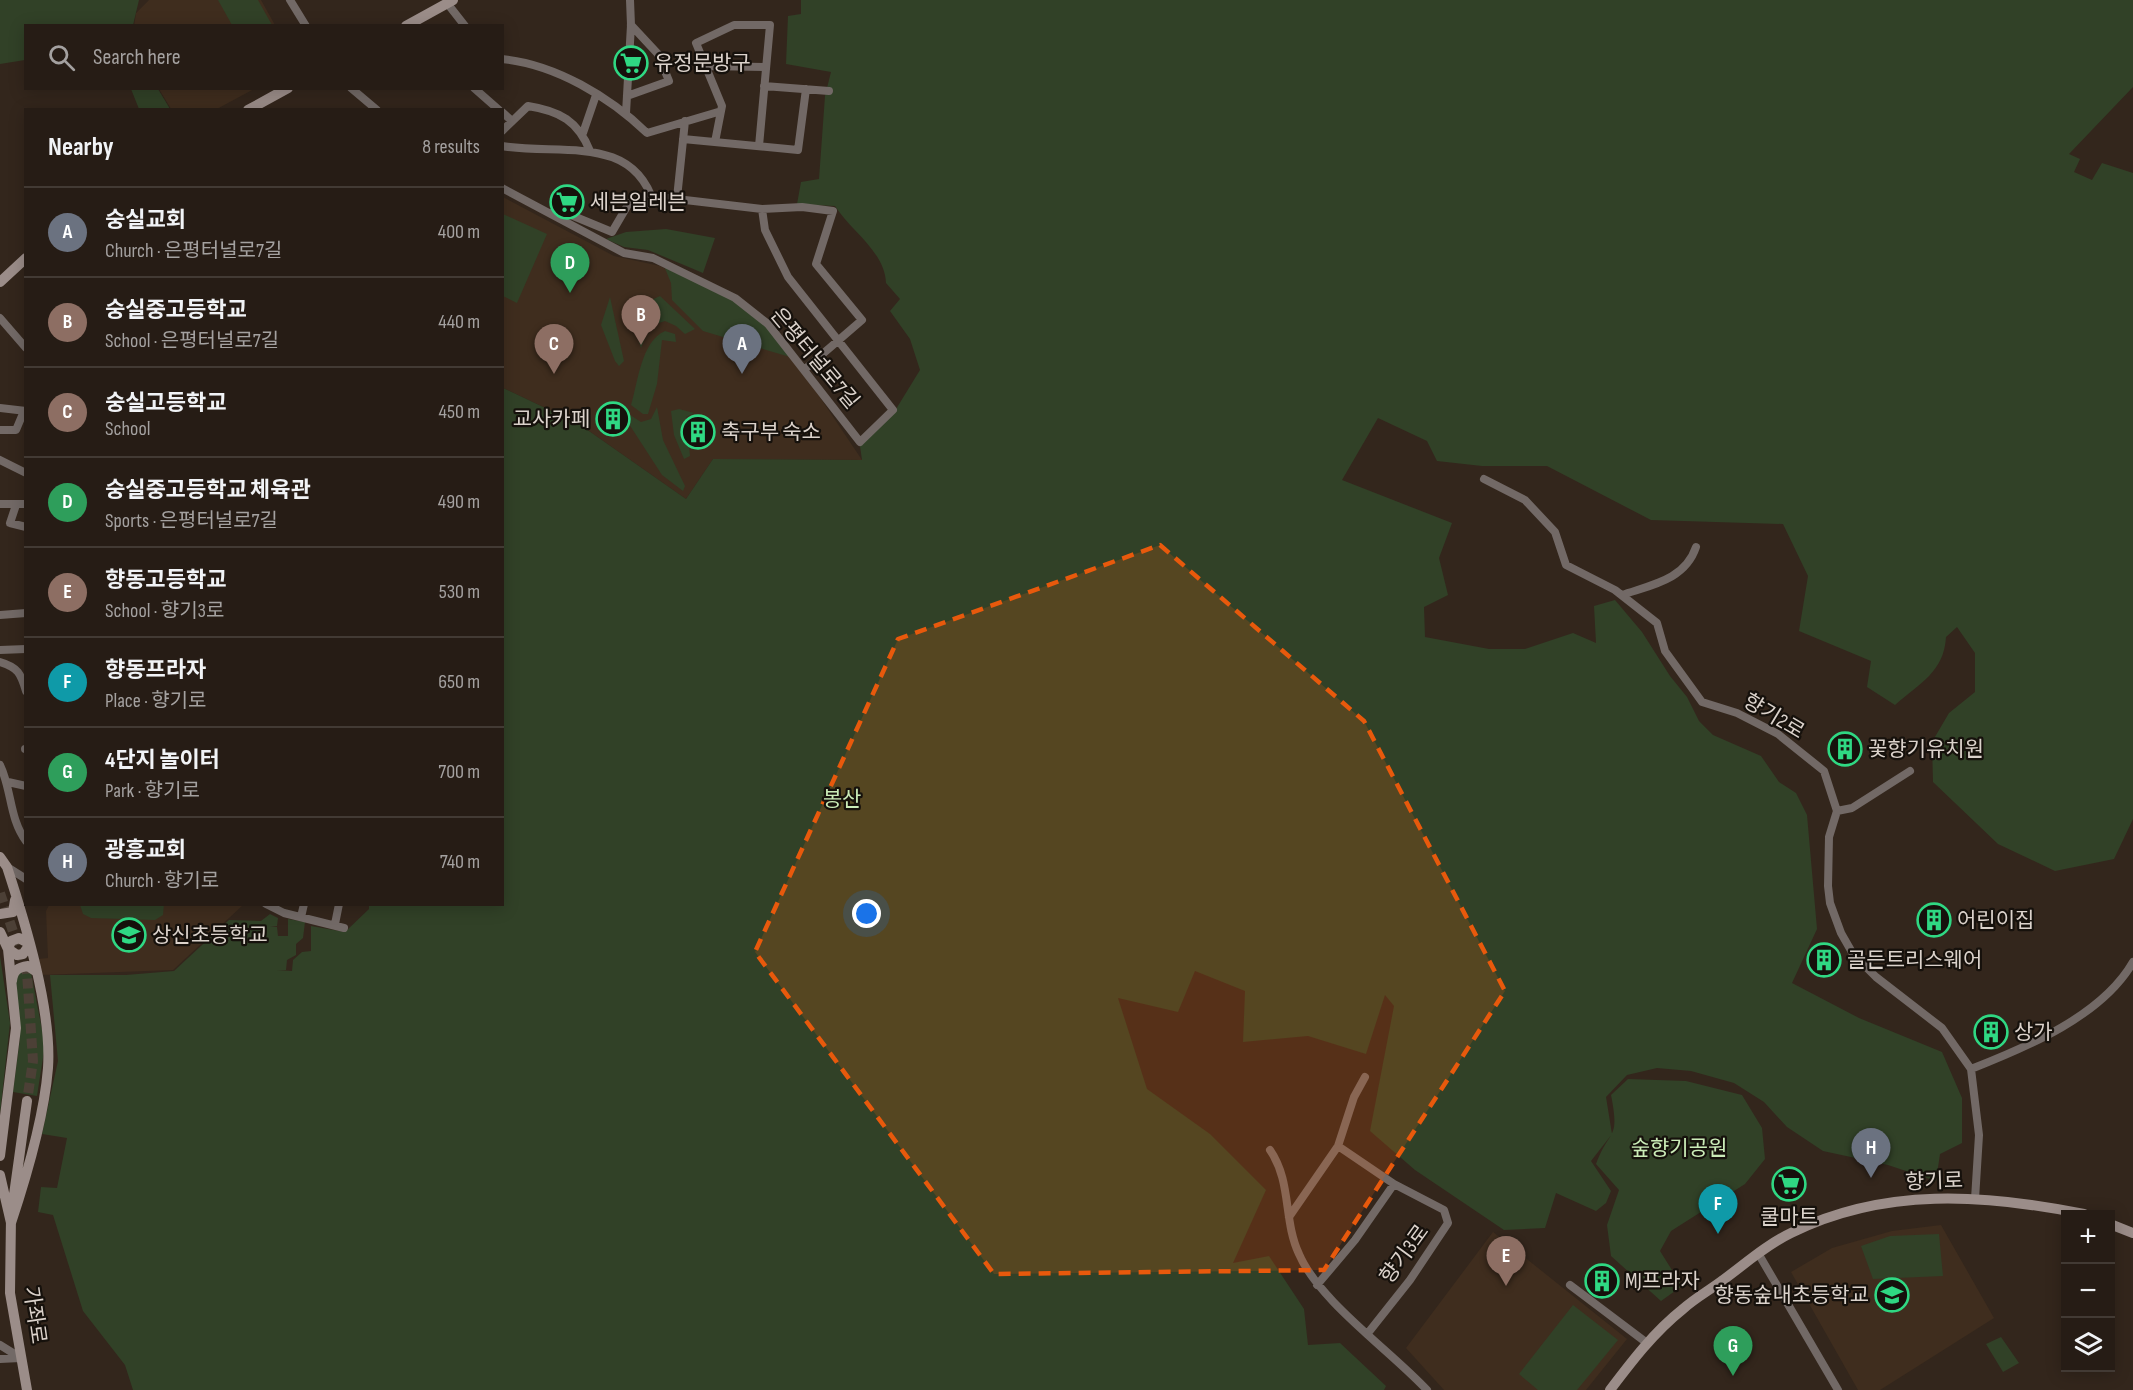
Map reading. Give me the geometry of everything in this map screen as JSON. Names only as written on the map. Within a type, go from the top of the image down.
[{"type":"main road","points":[[410,24],[450,2]]},
{"type":"main road","points":[[252,108],[284,90]]},
{"type":"main road","points":[[0,282],[23,265]]},
{"type":"main road","points":[[0,857],[7,867],[30,944],[37,972],[48,1047],[48,1069],[29,1166],[11,1223]]},
{"type":"main road","points":[[0,914],[9,914],[16,907],[14,888]]},
{"type":"main road","points":[[0,932],[8,950],[16,1014],[16,1042],[0,1156]]},
{"type":"main road","points":[[8,950],[11,941],[19,938],[30,944]]},
{"type":"main road","points":[[11,982],[12,975],[21,967],[28,966],[37,972]]},
{"type":"main road","name":"가좌로","points":[[27,1101],[19,1140],[11,1223],[10,1293],[29,1390]]},
{"type":"main road","points":[[0,1175],[11,1223]]},
{"type":"main road","name":"향기로","points":[[1610,1390],[1647,1343],[1683,1309],[1758,1253],[1788,1234],[1827,1217],[1870,1204],[1922,1199],[1975,1199],[2061,1212]]},
{"type":"main road","points":[[2115,1226],[2133,1233]]},
{"type":"main road","points":[[21,1358],[22,1390]]},
{"type":"street","points":[[290,0],[305,24]]},
{"type":"street","points":[[626,113],[632,25],[630,0]]},
{"type":"street","points":[[450,2],[464,24]]},
{"type":"street","points":[[627,96],[669,81],[658,54],[632,25]]},
{"type":"street","points":[[715,142],[718,112],[722,105],[696,43],[734,25],[770,25],[759,147]]},
{"type":"street","points":[[504,57],[561,75],[626,113],[646,133],[718,112]]},
{"type":"street","points":[[706,66],[766,67]]},
{"type":"street","points":[[764,86],[829,92]]},
{"type":"street","points":[[683,139],[798,150],[806,89]]},
{"type":"street","points":[[353,90],[375,108]]},
{"type":"street","points":[[476,90],[497,108]]},
{"type":"street","points":[[583,133],[596,95]]},
{"type":"street","points":[[504,129],[528,106],[536,107],[567,118],[583,133],[590,151]]},
{"type":"street","points":[[504,114],[512,121]]},
{"type":"street","points":[[677,198],[685,121]]},
{"type":"street","points":[[504,146],[590,151],[631,165],[648,184],[654,204]]},
{"type":"street","name":"은평터널로7길","points":[[504,189],[624,253],[653,258],[735,298],[768,324],[860,442],[892,410],[840,340]]},
{"type":"street","points":[[551,213],[566,213],[612,232],[629,203],[654,204],[668,198],[762,209],[802,207],[833,211],[816,264],[862,320],[804,370]]},
{"type":"street","points":[[762,209],[765,230],[777,258],[789,277],[840,340]]},
{"type":"street","points":[[0,318],[24,346]]},
{"type":"street","points":[[0,408],[24,411]]},
{"type":"street","points":[[0,430],[16,430],[24,413]]},
{"type":"street","points":[[0,460],[24,472]]},
{"type":"street","points":[[1484,479],[1525,500],[1555,532],[1566,565],[1622,595],[1672,578],[1692,559],[1696,547]]},
{"type":"street","points":[[0,504],[24,504]]},
{"type":"street","points":[[16,505],[10,523],[24,527]]},
{"type":"street","name":"향기2로","points":[[1622,595],[1657,623],[1665,651],[1702,702],[1737,713],[1778,734],[1824,771],[1837,812]]},
{"type":"street","points":[[0,615],[24,613]]},
{"type":"street","points":[[0,650],[24,649]]},
{"type":"street","points":[[0,662],[14,666],[21,674],[24,684]]},
{"type":"street","points":[[0,765],[8,782],[9,803],[24,837]]},
{"type":"street","points":[[1910,771],[1852,808],[1837,812],[1829,837],[1830,903],[1841,933],[1853,954],[1876,977],[1942,1028],[1971,1069],[1979,1135],[1975,1199]]},
{"type":"street","points":[[8,782],[24,786]]},
{"type":"street","points":[[7,867],[24,878]]},
{"type":"street","points":[[268,906],[284,914],[335,924],[344,928]]},
{"type":"street","points":[[301,917],[304,906]]},
{"type":"street","points":[[335,924],[339,906]]},
{"type":"street","points":[[1971,1069],[2028,1047],[2097,1003],[2113,988],[2133,962]]},
{"type":"street","points":[[1289,1217],[1338,1146],[1354,1097],[1365,1077]]},
{"type":"street","name":"향기3로","points":[[1338,1146],[1394,1184],[1444,1210],[1448,1223],[1410,1280],[1368,1333]]},
{"type":"street","points":[[1270,1150],[1279,1163],[1284,1179],[1289,1217],[1298,1254],[1317,1285],[1428,1390]]},
{"type":"street","points":[[1317,1285],[1355,1240],[1394,1184]]},
{"type":"street","points":[[1758,1253],[1838,1390]]},
{"type":"street","points":[[1570,1285],[1647,1343]]},
{"type":"street","points":[[0,1345],[21,1358]]},
{"type":"street","points":[[0,1359],[21,1358]]},
{"type":"highlighted area","points":[[1160,545],[1364,721],[1505,991],[1324,1270],[994,1274],[755,952],[898,639]]},
{"type":"shaded area","points":[[149,0],[261,0],[274,24],[134,24],[136,13]]},
{"type":"shaded area","points":[[160,90],[252,90],[219,108],[170,108]]},
{"type":"shaded area","points":[[504,198],[614,256],[660,266],[731,302],[799,366],[862,460],[713,459],[686,499],[579,424],[504,388]]},
{"type":"shaded area","name":"상신초등학교","points":[[48,906],[242,906],[173,970],[40,975],[38,959],[48,958],[46,911]]},
{"type":"shaded area","name":"향동숲내초등학교","points":[[1941,1225],[1994,1318],[1880,1390],[1858,1390],[1791,1272],[1832,1248],[1892,1231]]},
{"type":"shaded area","points":[[1493,1232],[1627,1339],[1586,1390],[1444,1390],[1406,1348]]},
{"type":"green space","points":[[0,0],[139,0],[133,24],[24,24],[24,60],[0,64]]},
{"type":"green space","points":[[218,0],[258,0],[271,24],[231,24]]},
{"type":"green space","name":"봉산","points":[[801,0],[2133,0],[2133,87],[2069,154],[2080,159],[2074,172],[2092,180],[2102,163],[2133,173],[2133,819],[2114,859],[2055,871],[1998,844],[1933,782],[1932,742],[1949,713],[1975,692],[1975,653],[1957,627],[1946,637],[1941,659],[1936,668],[1895,705],[1867,687],[1871,661],[1799,631],[1808,576],[1783,524],[1651,520],[1547,466],[1482,466],[1437,461],[1427,441],[1378,418],[1342,480],[1452,523],[1439,558],[1448,595],[1424,607],[1425,637],[1489,649],[1525,649],[1573,633],[1596,643],[1594,606],[1615,600],[1642,632],[1670,676],[1687,697],[1699,721],[1713,735],[1761,756],[1779,782],[1796,793],[1807,815],[1817,929],[1792,983],[1859,1018],[1942,1052],[1962,1098],[1962,1143],[1940,1154],[1936,1181],[1888,1165],[1823,1151],[1787,1127],[1764,1102],[1734,1083],[1691,1071],[1657,1068],[1627,1075],[1606,1097],[1612,1134],[1591,1161],[1611,1191],[1606,1203],[1596,1211],[1556,1193],[1545,1228],[1504,1230],[1415,1170],[1370,1131],[1394,1006],[1385,995],[1366,1054],[1308,1036],[1243,1042],[1245,991],[1195,971],[1178,1012],[1118,998],[1147,1089],[1210,1134],[1266,1190],[1233,1263],[1269,1256],[1304,1309],[1308,1345],[1340,1343],[1386,1386],[1384,1390],[133,1390],[125,1365],[83,1311],[53,1215],[38,1212],[41,1187],[57,1188],[67,1138],[42,1134],[58,1061],[50,975],[126,975],[174,971],[229,920],[261,921],[270,914],[278,918],[277,926],[270,926],[277,927],[278,936],[288,936],[288,919],[305,922],[303,938],[296,944],[296,955],[287,960],[286,970],[277,970],[292,971],[293,960],[302,952],[311,951],[311,926],[345,932],[369,909],[369,906],[504,906],[504,388],[579,424],[686,499],[713,459],[862,460],[860,446],[893,414],[920,370],[910,339],[890,311],[900,299],[886,283],[880,261],[874,252],[835,206],[797,204],[801,182],[819,179],[825,96],[831,72],[786,64],[788,16],[801,14]]},
{"type":"green space","points":[[131,90],[159,90],[169,108],[139,108]]},
{"type":"green space","points":[[504,214],[547,234],[517,303],[504,296]]},
{"type":"green space","points":[[666,229],[715,238],[703,273],[648,250],[624,247],[606,239],[626,232]]},
{"type":"green space","points":[[664,266],[732,299],[768,328],[790,357],[703,331],[672,300],[671,283]]},
{"type":"green space","points":[[660,296],[695,329],[685,334],[676,326],[665,321],[650,326],[641,348],[634,327],[635,308]]},
{"type":"green space","points":[[610,297],[624,361],[619,366],[601,325]]},
{"type":"green space","points":[[665,331],[675,334],[676,342],[662,340],[657,384],[648,414],[643,414],[631,405],[646,353],[657,336]]},
{"type":"green space","points":[[657,407],[663,440],[685,486],[683,491],[662,475],[627,421],[627,413],[641,422],[651,419]]},
{"type":"green space","points":[[679,409],[694,413],[686,417],[690,456],[684,459],[674,435],[671,411]]},
{"type":"green space","points":[[80,906],[164,906],[163,915],[155,920],[91,918],[83,914]]},
{"type":"green space","points":[[0,956],[10,1023],[0,1114]]},
{"type":"green space","points":[[23,970],[31,973],[45,1045],[37,1096],[13,1092],[20,1038],[15,975]]},
{"type":"green space","name":"숲향기공원","points":[[1628,1079],[1686,1081],[1742,1095],[1762,1128],[1765,1159],[1745,1184],[1671,1231],[1660,1251],[1682,1286],[1661,1301],[1611,1256],[1607,1225],[1619,1190],[1596,1164],[1614,1127],[1611,1095]]},
{"type":"green space","points":[[1939,1234],[1943,1276],[1873,1279],[1861,1246],[1890,1236]]},
{"type":"green space","points":[[1573,1305],[1618,1340],[1577,1390],[1538,1390],[1519,1374]]},
{"type":"green space","points":[[2001,1337],[2019,1363],[2003,1372],[1986,1344]]},
{"type":"tunnel","points":[[0,893],[27,973],[33,1061],[27,1101]]},
{"type":"place","name":"유정문방구","points":[[631,63]]},
{"type":"place","name":"세븐일레븐","points":[[567,202]]},
{"type":"place","name":"숭실중고등학교 체육관","points":[[570,293]]},
{"type":"place","name":"숭실중고등학교","points":[[641,345]]},
{"type":"place","name":"숭실고등학교","points":[[554,374]]},
{"type":"place","name":"숭실교회","points":[[742,374]]},
{"type":"place","name":"교사카페","points":[[613,419]]},
{"type":"place","name":"축구부 숙소","points":[[698,432]]},
{"type":"place","name":"꽃향기유치원","points":[[1845,749]]},
{"type":"place","name":"어린이집","points":[[1934,920]]},
{"type":"place","name":"상신초등학교","points":[[129,935]]},
{"type":"place","name":"골든트리스웨어","points":[[1824,960]]},
{"type":"place","name":"상가","points":[[1991,1032]]},
{"type":"place","name":"광흥교회","points":[[1871,1178]]},
{"type":"place","name":"쿨마트","points":[[1789,1184]]},
{"type":"place","name":"향동프라자","points":[[1718,1234]]},
{"type":"place","name":"MJ프라자","points":[[1602,1281]]},
{"type":"place","name":"향동고등학교","points":[[1506,1286]]},
{"type":"place","name":"향동숲내초등학교","points":[[1892,1295]]},
{"type":"place","name":"4단지 놀이터","points":[[1733,1376]]}]
